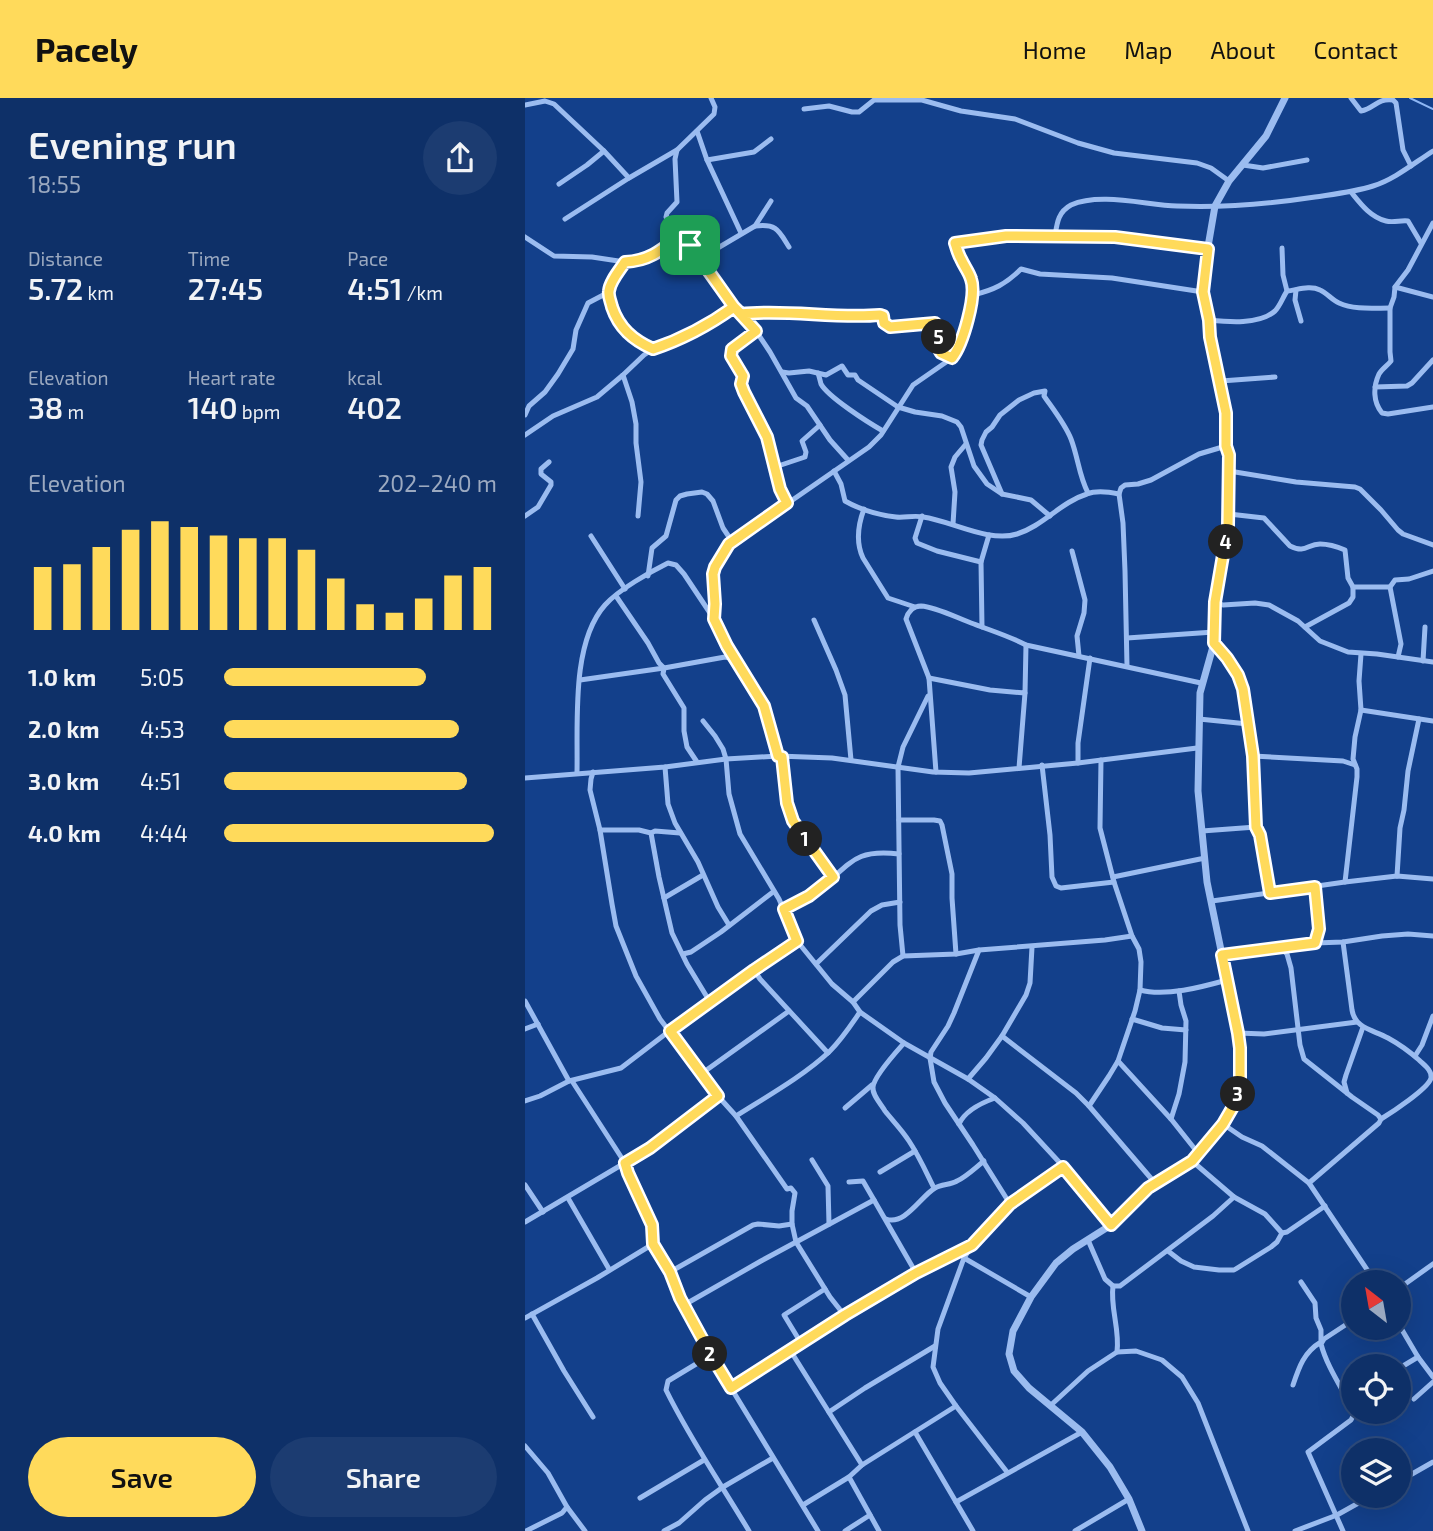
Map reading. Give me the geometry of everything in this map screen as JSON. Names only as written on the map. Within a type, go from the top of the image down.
[{"type":"street","points":[[565,219],[677,150],[714,114],[715,107],[711,98]]},
{"type":"street","points":[[1142,1531],[1129,1499],[1110,1467],[1082,1433],[1029,1388],[1014,1371],[1009,1354],[1013,1331],[1031,1297],[1056,1264],[1073,1249],[1111,1225],[1155,1183],[1192,1161],[1223,1124],[1240,1087],[1238,1033],[1207,882],[1198,791],[1201,682],[1214,643],[1215,602],[1229,514],[1226,413],[1203,292],[1215,206],[1229,181],[1266,136],[1285,98]]},
{"type":"street","points":[[1351,98],[1361,111],[1386,98],[1396,103],[1403,150],[1411,166]]},
{"type":"street","points":[[804,109],[829,106],[859,112],[874,100],[922,100],[961,111],[1015,119],[1114,153],[1197,163],[1211,168],[1229,181]]},
{"type":"street","points":[[525,105],[545,101],[554,104],[629,178]]},
{"type":"street","points":[[697,131],[707,160],[741,233]]},
{"type":"street","points":[[707,160],[754,152],[771,139]]},
{"type":"street","points":[[677,150],[677,202],[666,217],[701,258],[734,307],[756,331],[796,398],[807,406],[848,460]]},
{"type":"street","points":[[559,184],[604,151]]},
{"type":"street","points":[[1055,236],[1059,215],[1071,205],[1084,201],[1117,200],[1178,206],[1267,205],[1374,186],[1433,152]]},
{"type":"street","points":[[1243,165],[1262,168],[1307,160]]},
{"type":"street","points":[[1351,192],[1367,211],[1381,220],[1408,221],[1421,243]]},
{"type":"street","points":[[755,226],[771,201]]},
{"type":"street","points":[[1433,223],[1408,270],[1395,287],[1390,308],[1391,361],[1380,372],[1375,387],[1377,404],[1382,413],[1433,407]]},
{"type":"street","points":[[701,258],[755,226],[776,228],[789,247]]},
{"type":"street","points":[[525,237],[560,258],[592,257],[625,262],[644,260],[660,252],[682,234]]},
{"type":"street","points":[[714,619],[713,574],[729,544],[869,447],[878,439],[913,385],[952,358],[956,352],[973,295],[972,282],[955,243],[1006,236],[1115,237],[1208,249]]},
{"type":"street","points":[[1209,320],[1235,323],[1258,319],[1275,311],[1287,291],[1283,275],[1282,248]]},
{"type":"street","points":[[625,262],[608,292],[615,317],[636,340],[653,349]]},
{"type":"street","points":[[973,295],[1002,285],[1021,269],[1040,274],[1112,278],[1203,292]]},
{"type":"street","points":[[1395,287],[1433,297]]},
{"type":"street","points":[[1287,291],[1314,288],[1339,303],[1350,306],[1390,308]]},
{"type":"street","points":[[1296,290],[1295,300],[1301,321]]},
{"type":"street","points":[[525,415],[529,406],[545,392],[573,349],[576,330],[588,303],[608,292]]},
{"type":"street","points":[[525,435],[553,416],[597,397],[653,349],[684,338],[734,307]]},
{"type":"street","points":[[741,314],[779,313],[838,317],[880,315],[890,327],[935,323],[940,331],[939,351],[952,358]]},
{"type":"street","points":[[756,331],[732,349],[731,356],[743,376],[741,384],[744,392],[767,437],[780,489],[787,503]]},
{"type":"street","points":[[1375,387],[1407,386],[1433,360]]},
{"type":"street","points":[[782,372],[809,371],[826,375],[843,366],[848,375],[855,375],[858,380],[898,407],[942,416],[957,422],[974,466],[987,484],[1002,494],[1031,500],[1050,516]]},
{"type":"street","points":[[818,373],[821,384],[828,391],[857,415],[883,431]]},
{"type":"street","points":[[623,375],[636,424],[641,482],[638,516]]},
{"type":"street","points":[[1221,381],[1275,377]]},
{"type":"street","points":[[1002,494],[981,446],[982,440],[1000,415],[1019,400],[1045,391],[1044,396],[1069,434],[1082,480],[1089,493]]},
{"type":"street","points":[[775,467],[805,457],[802,441],[820,425]]},
{"type":"street","points":[[953,524],[955,492],[952,463],[966,444]]},
{"type":"street","points":[[1127,666],[1123,523],[1119,494],[1125,485],[1151,480],[1199,454],[1226,446]]},
{"type":"street","points":[[525,516],[538,507],[551,485],[541,474],[541,469],[549,462]]},
{"type":"street","points":[[834,471],[845,501],[864,509],[897,517],[922,516],[1002,537],[1036,526],[1089,493],[1119,494]]},
{"type":"street","points":[[1229,471],[1296,482],[1355,487],[1403,534],[1433,545]]},
{"type":"street","points":[[647,576],[652,548],[666,536],[676,500],[680,496],[694,492],[707,494],[713,501],[729,537],[729,544]]},
{"type":"street","points":[[864,509],[860,521],[859,545],[863,558],[888,598],[915,607],[932,609],[1006,635],[1026,645],[1201,682]]},
{"type":"street","points":[[1229,514],[1264,518],[1296,549],[1303,550],[1319,544],[1345,550],[1353,597],[1349,603],[1305,626]]},
{"type":"street","points":[[922,516],[915,538],[917,543],[981,562]]},
{"type":"street","points":[[982,627],[981,562],[989,535]]},
{"type":"street","points":[[591,537],[625,589]]},
{"type":"street","points":[[1073,551],[1085,600],[1077,636],[1079,656]]},
{"type":"street","points":[[577,772],[581,661],[591,627],[603,607],[625,589],[668,564],[676,565],[714,619],[764,706],[780,756],[787,803],[793,821],[833,877]]},
{"type":"street","points":[[1398,657],[1401,644],[1390,587],[1395,580],[1409,579],[1433,571]]},
{"type":"street","points":[[1353,587],[1390,587]]},
{"type":"street","points":[[616,596],[664,668]]},
{"type":"street","points":[[1215,602],[1223,605],[1269,605],[1298,621],[1314,637],[1348,652],[1433,662]]},
{"type":"street","points":[[915,607],[906,619],[929,678],[936,772]]},
{"type":"street","points":[[814,620],[845,695],[851,760]]},
{"type":"street","points":[[1423,660],[1425,627]]},
{"type":"street","points":[[1128,638],[1214,632]]},
{"type":"street","points":[[1214,643],[1238,675],[1243,689],[1253,756],[1256,827],[1260,835],[1270,893]]},
{"type":"street","points":[[1019,768],[1026,645]]},
{"type":"street","points":[[1345,882],[1357,777],[1353,759],[1361,710],[1361,654]]},
{"type":"street","points":[[580,680],[725,657],[735,659]]},
{"type":"street","points":[[1078,762],[1090,658]]},
{"type":"street","points":[[664,668],[663,674],[684,708],[687,747],[697,762]]},
{"type":"street","points":[[929,678],[1025,694]]},
{"type":"street","points":[[903,956],[900,925],[898,767],[903,747],[929,693]]},
{"type":"street","points":[[1361,710],[1433,721]]},
{"type":"street","points":[[1199,719],[1248,724]]},
{"type":"street","points":[[1397,876],[1400,828],[1419,719]]},
{"type":"street","points":[[702,721],[723,749],[729,794],[740,834],[784,909],[797,941],[832,984],[853,1002],[860,1012],[904,1043],[968,1079],[1023,1123],[1111,1225]]},
{"type":"street","points":[[525,778],[780,756],[851,760],[936,772],[969,772],[1198,748]]},
{"type":"street","points":[[1253,756],[1343,761],[1355,765]]},
{"type":"street","points":[[1089,1106],[1118,1061],[1140,990],[1139,949],[1132,936],[1100,828],[1101,760]]},
{"type":"street","points":[[1042,765],[1052,877],[1056,886],[1061,888],[1114,880],[1205,858]]},
{"type":"street","points":[[665,767],[668,804],[717,908],[729,925]]},
{"type":"street","points":[[593,772],[590,790],[600,831],[616,926],[636,976],[650,1005],[736,1116],[787,1189],[794,1190],[792,1224],[796,1242],[825,1289],[845,1315]]},
{"type":"street","points":[[899,820],[934,820],[940,821],[942,825],[952,874],[956,954]]},
{"type":"street","points":[[1202,831],[1256,827]]},
{"type":"street","points":[[600,831],[680,833]]},
{"type":"street","points":[[651,833],[673,933],[695,979],[710,1002]]},
{"type":"street","points":[[784,909],[809,896],[862,855],[886,852],[899,854]]},
{"type":"street","points":[[664,898],[703,875]]},
{"type":"street","points":[[1212,901],[1397,876],[1433,879]]},
{"type":"street","points":[[1315,887],[1319,929],[1315,943]]},
{"type":"street","points":[[683,954],[696,949],[773,892]]},
{"type":"street","points":[[816,964],[871,911],[882,905],[900,902]]},
{"type":"street","points":[[853,1002],[893,962],[903,956],[956,954],[1132,936]]},
{"type":"street","points":[[1222,955],[1382,936],[1433,936]]},
{"type":"street","points":[[525,1101],[571,1081],[621,1068],[797,941]]},
{"type":"street","points":[[1343,942],[1352,1010],[1360,1024],[1344,1082],[1347,1093]]},
{"type":"street","points":[[968,1079],[1002,1036],[1026,995],[1030,983],[1032,947]]},
{"type":"street","points":[[1281,948],[1287,954],[1291,968],[1304,1059],[1381,1119]]},
{"type":"street","points":[[979,950],[948,1026],[930,1058],[934,1082],[945,1103],[1010,1204]]},
{"type":"street","points":[[754,970],[828,1053]]},
{"type":"street","points":[[1140,990],[1179,991],[1227,980]]},
{"type":"street","points":[[1171,1119],[1185,1062],[1187,1021],[1179,991]]},
{"type":"street","points":[[525,1001],[571,1081],[625,1163],[652,1225],[653,1244],[670,1272],[684,1305],[711,1355],[818,1531]]},
{"type":"street","points":[[701,1074],[789,1011]]},
{"type":"street","points":[[736,1116],[828,1053],[860,1012]]},
{"type":"street","points":[[1415,1056],[1433,1016]]},
{"type":"street","points":[[1132,1019],[1162,1028],[1186,1030]]},
{"type":"street","points":[[525,1029],[537,1024]]},
{"type":"street","points":[[1238,1033],[1265,1034],[1360,1024],[1387,1037],[1415,1056],[1430,1071],[1431,1078],[1428,1083],[1381,1119],[1309,1183]]},
{"type":"street","points":[[1002,1036],[1089,1106],[1155,1183]]},
{"type":"street","points":[[845,1108],[873,1085],[904,1043]]},
{"type":"street","points":[[1118,1061],[1198,1153]]},
{"type":"street","points":[[873,1085],[877,1099],[915,1150],[935,1188]]},
{"type":"street","points":[[525,1222],[650,1148],[718,1096]]},
{"type":"street","points":[[959,1124],[968,1112],[995,1098]]},
{"type":"street","points":[[1223,1124],[1262,1146],[1309,1183],[1367,1270]]},
{"type":"street","points":[[880,1172],[915,1150]]},
{"type":"street","points":[[813,1160],[828,1186],[829,1224]]},
{"type":"street","points":[[886,1219],[891,1221],[900,1218],[915,1208],[935,1188],[954,1183],[984,1161]]},
{"type":"street","points":[[1192,1161],[1234,1197],[1265,1214],[1282,1233]]},
{"type":"street","points":[[1007,1472],[936,1376],[933,1367],[938,1329],[964,1258],[972,1245],[1010,1204],[1063,1167]]},
{"type":"street","points":[[849,1182],[863,1181],[916,1273]]},
{"type":"street","points":[[525,1185],[543,1212]]},
{"type":"street","points":[[1088,1240],[1105,1279],[1113,1286],[1120,1286],[1234,1197]]},
{"type":"street","points":[[568,1198],[609,1269]]},
{"type":"street","points":[[684,1305],[874,1200]]},
{"type":"street","points":[[1168,1251],[1181,1261],[1195,1266],[1234,1270],[1271,1247],[1282,1233],[1325,1206]]},
{"type":"street","points":[[670,1272],[753,1225],[792,1224]]},
{"type":"street","points":[[525,1318],[653,1244]]},
{"type":"street","points":[[731,1388],[845,1315],[916,1273],[972,1245]]},
{"type":"street","points":[[964,1258],[1031,1297]]},
{"type":"street","points":[[1411,1280],[1433,1264]]},
{"type":"street","points":[[1301,1282],[1315,1303],[1324,1354],[1341,1386]]},
{"type":"street","points":[[1113,1286],[1117,1352]]},
{"type":"street","points":[[801,1343],[784,1315],[825,1289]]},
{"type":"street","points":[[532,1314],[593,1417]]},
{"type":"street","points":[[1293,1385],[1309,1350],[1341,1328]]},
{"type":"street","points":[[1408,1340],[1433,1380],[1415,1399]]},
{"type":"street","points":[[829,1412],[935,1346]]},
{"type":"street","points":[[790,1350],[862,1465]]},
{"type":"street","points":[[1051,1405],[1088,1371],[1117,1352],[1136,1351],[1162,1360],[1182,1377],[1198,1403],[1248,1531]]},
{"type":"street","points":[[711,1355],[668,1381],[665,1386],[704,1460],[749,1531]]},
{"type":"street","points":[[1411,1361],[1417,1357]]},
{"type":"street","points":[[803,1505],[956,1406]]},
{"type":"street","points":[[1343,1531],[1308,1452],[1346,1424]]},
{"type":"street","points":[[915,1432],[973,1531]]},
{"type":"street","points":[[956,1502],[1082,1433]]},
{"type":"street","points":[[525,1446],[548,1473],[567,1507],[585,1531]]},
{"type":"street","points":[[664,1531],[679,1523],[723,1487],[773,1458]]},
{"type":"street","points":[[640,1498],[704,1460]]},
{"type":"street","points":[[1411,1475],[1433,1462]]},
{"type":"street","points":[[849,1476],[879,1531]]},
{"type":"street","points":[[1075,1531],[1129,1499]]},
{"type":"street","points":[[526,1531],[562,1513],[567,1507]]},
{"type":"street","points":[[1295,1531],[1350,1508]]},
{"type":"street","points":[[845,1531],[870,1516]]},
{"type":"waterway","points":[[1410,98],[1433,109]]},
{"type":"route","points":[[690,245],[682,234],[660,252],[644,260],[625,262],[610,286],[608,292],[615,317],[621,326],[636,340],[653,349],[684,338],[734,307],[741,314],[779,313],[838,317],[880,315],[890,327],[935,323],[940,331],[939,351],[952,358],[961,340],[973,295],[972,282],[955,243],[1006,236],[1115,237],[1208,249],[1203,292],[1226,413],[1226,446],[1229,455],[1229,514],[1215,602],[1214,643],[1238,675],[1243,689],[1253,756],[1256,827],[1260,835],[1270,893],[1315,887],[1319,929],[1315,943],[1222,955],[1240,1048],[1240,1087],[1234,1105],[1223,1124],[1192,1161],[1148,1188],[1111,1225],[1063,1167],[1010,1204],[972,1245],[916,1273],[845,1315],[731,1388],[653,1244],[652,1225],[625,1163],[650,1148],[718,1096],[670,1031],[797,941],[784,909],[809,896],[833,877],[793,821],[787,803],[782,757],[778,756],[764,706],[727,646],[714,619],[713,574],[724,551],[729,544],[787,503],[776,477],[767,437],[744,392],[741,384],[743,376],[730,353],[756,331],[734,307],[690,245]]}]
